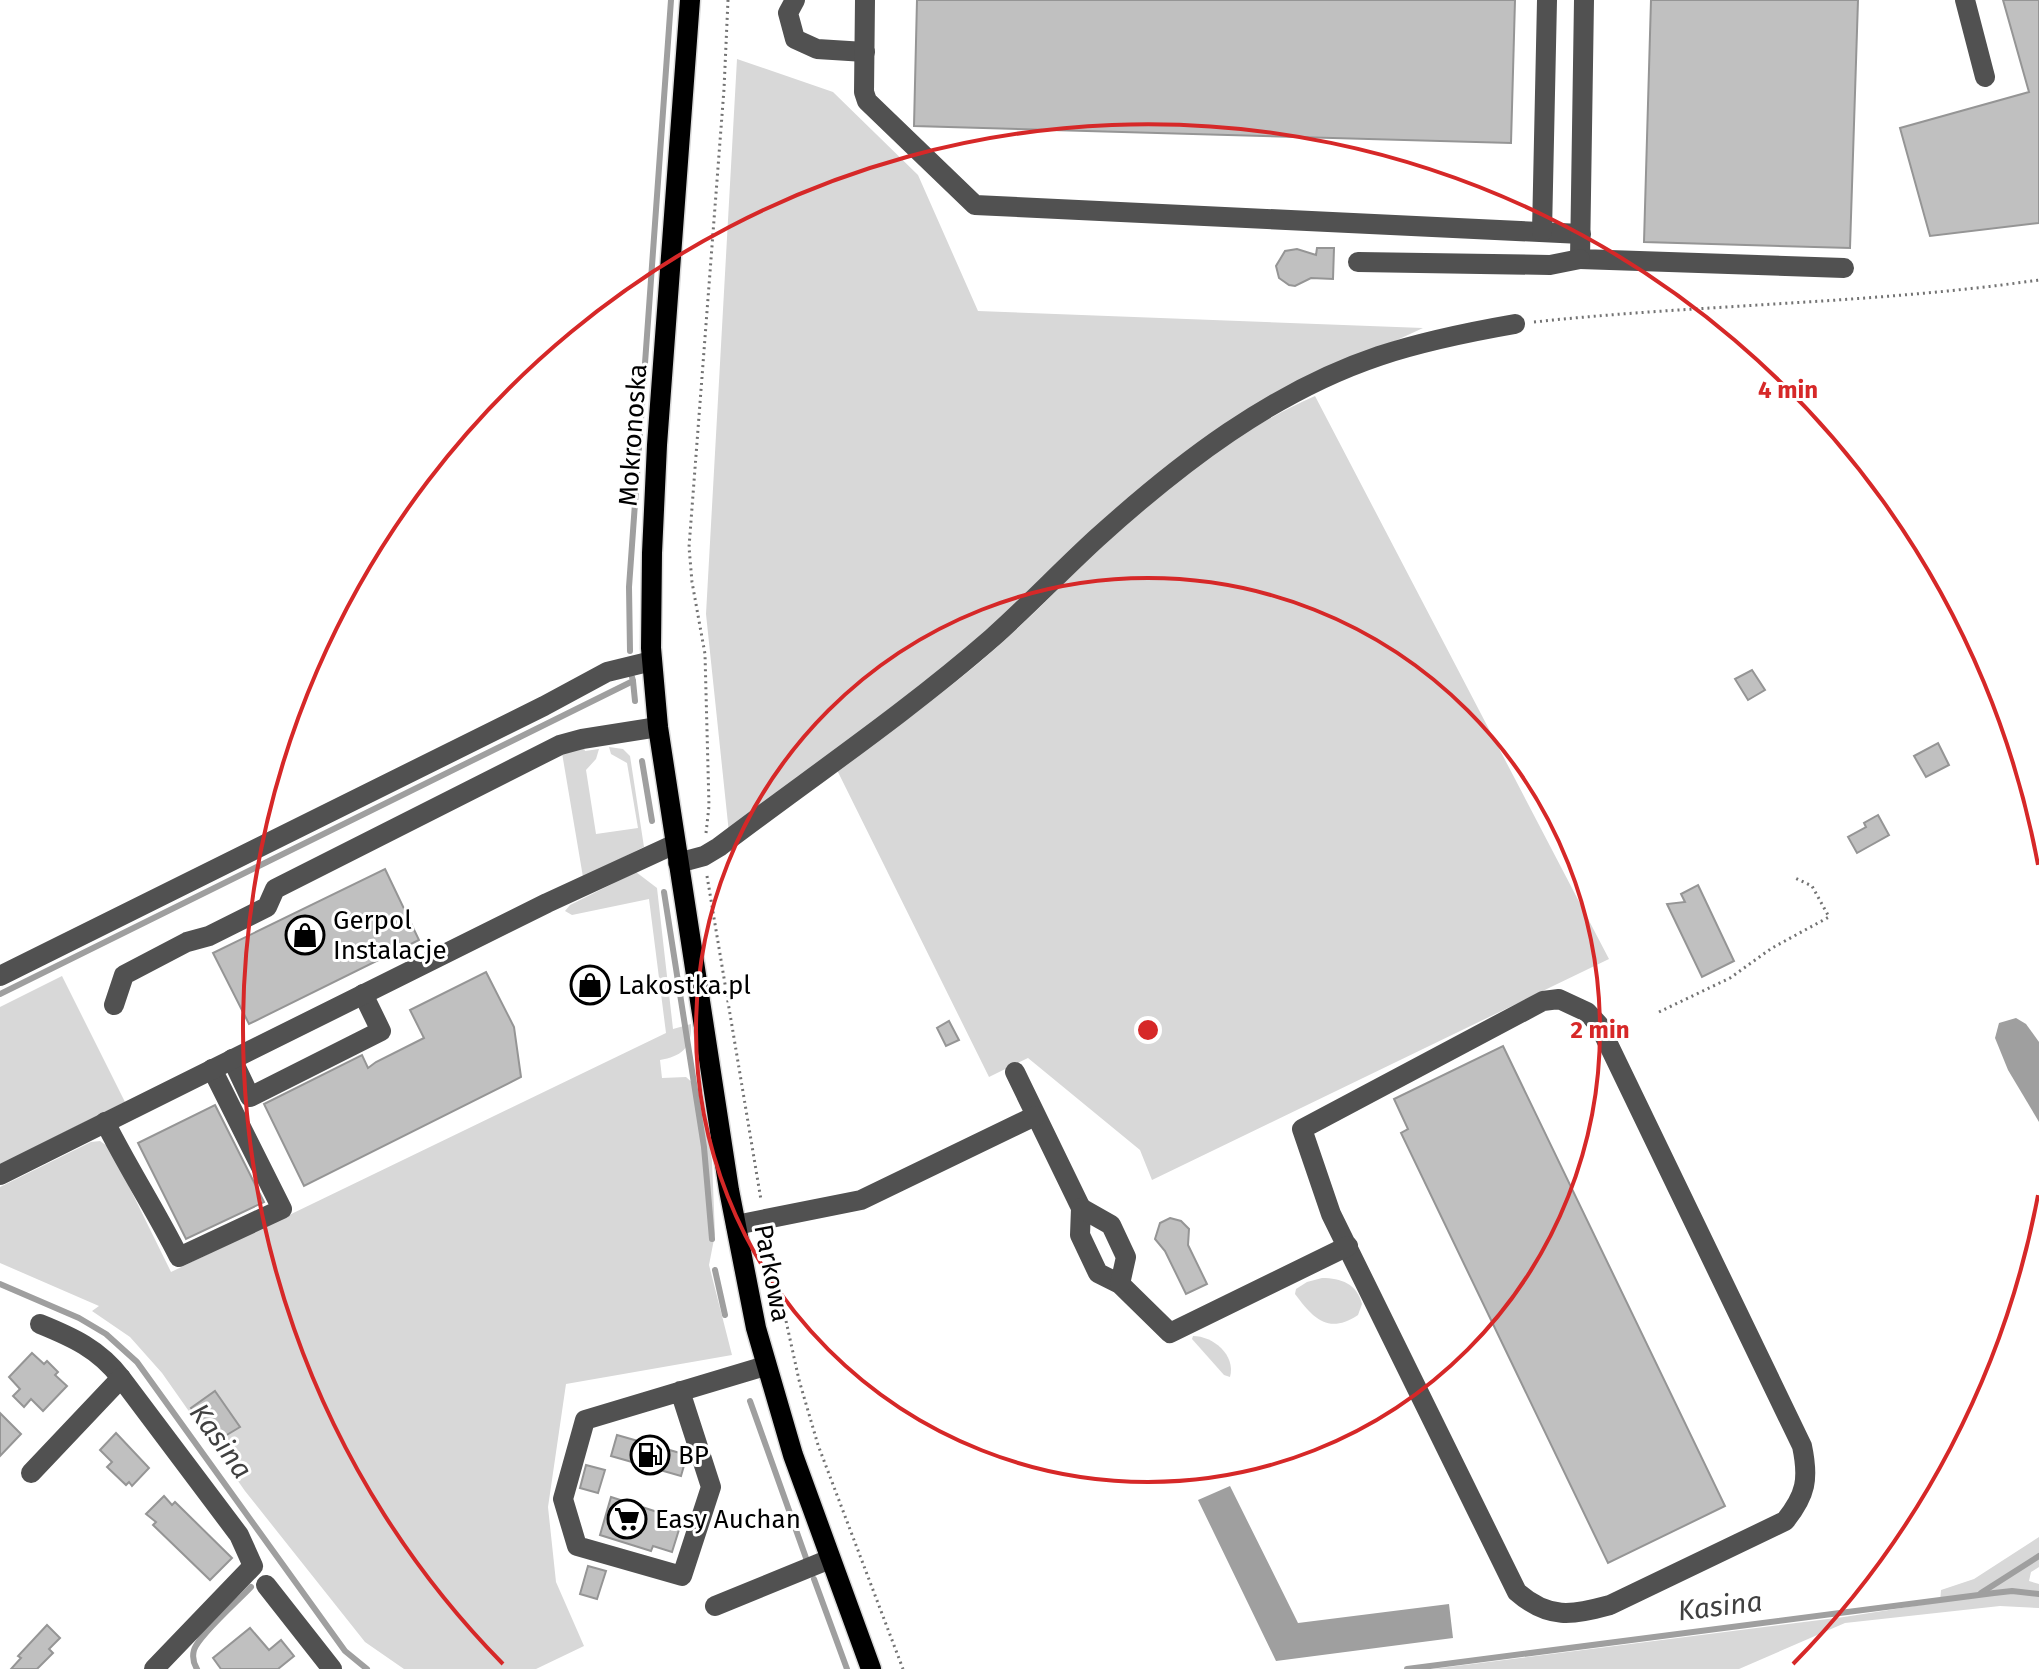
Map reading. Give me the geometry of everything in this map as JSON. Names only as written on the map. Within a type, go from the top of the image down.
[{"type":"main road","name":"Mokronoska","points":[[678,860],[658,727],[650,601],[657,445],[690,0]]},
{"type":"main road","name":"Parkowa","points":[[678,860],[736,1225],[765,1366],[793,1455],[871,1669]]},
{"type":"street","points":[[795,0],[788,13],[795,39],[817,49],[865,52]]},
{"type":"street","points":[[865,0],[864,92],[867,101],[975,205],[1581,234]]},
{"type":"street","points":[[1542,232],[1547,0]]},
{"type":"street","points":[[1580,259],[1584,0]]},
{"type":"street","points":[[1965,0],[1985,77]]},
{"type":"street","points":[[1358,262],[1550,265],[1580,259],[1844,268]]},
{"type":"street","points":[[0,1175],[547,903],[678,860],[704,856],[952,671],[1109,527],[1168,476],[1225,435],[1324,378],[1378,356],[1441,337],[1515,324]]},
{"type":"street","points":[[0,976],[607,672],[652,661]]},
{"type":"street","points":[[114,1005],[124,975],[187,942],[209,936],[267,907],[275,889],[560,745],[658,727]]},
{"type":"street","points":[[232,1059],[250,1097],[381,1031],[363,994]]},
{"type":"street","points":[[1559,999],[1587,1012],[1602,1032],[1802,1446],[1806,1484],[1799,1504],[1785,1521],[1610,1605],[1580,1613],[1553,1613],[1530,1603],[1517,1592],[1505,1570],[1348,1246],[1331,1214],[1302,1129],[1543,1001],[1559,999]]},
{"type":"street","points":[[105,1122],[154,1206],[179,1257],[282,1209],[212,1069]]},
{"type":"street","points":[[1015,1072],[1081,1208],[1080,1235],[1098,1273],[1120,1284],[1170,1333],[1348,1246]]},
{"type":"street","points":[[736,1225],[861,1200],[1035,1116]]},
{"type":"street","points":[[1081,1208],[1111,1225],[1126,1257],[1120,1284]]},
{"type":"street","points":[[40,1324],[77,1339],[110,1363],[248,1551],[253,1566],[159,1667]]},
{"type":"street","points":[[680,1391],[711,1487],[682,1576],[577,1546],[563,1499],[585,1420],[680,1391],[765,1366]]},
{"type":"street","points":[[31,1473],[121,1378]]},
{"type":"street","points":[[715,1606],[830,1559]]},
{"type":"street","points":[[266,1585],[332,1669]]},
{"type":"path","points":[[728,0],[689,547],[705,654],[709,806],[704,856],[762,1203]]},
{"type":"path","points":[[1515,324],[1611,314],[1871,297],[2039,280]]},
{"type":"path","points":[[1659,1012],[1730,978],[1772,948],[1829,917],[1812,886],[1793,877]]},
{"type":"path","points":[[767,1232],[769,1253],[780,1288],[799,1380],[818,1445],[903,1669]]},
{"type":"shaded area","points":[[737,59],[833,92],[918,175],[978,311],[1423,328],[1272,398],[1033,598],[729,833],[706,614]]},
{"type":"shaded area","points":[[1315,396],[1609,959],[1152,1180],[1140,1150],[1028,1058],[989,1077],[837,770],[908,719],[998,647],[1110,537],[1169,487],[1238,437]]},
{"type":"shaded area","points":[[609,747],[623,749],[630,756],[644,847],[583,877],[562,753],[584,748],[585,751],[599,749],[596,759],[586,770],[596,834],[638,828],[627,763],[611,754]]},
{"type":"shaded area","points":[[636,872],[657,888],[673,1029],[691,1024],[690,1039],[684,1050],[660,1060],[662,1078],[686,1077],[696,1086],[703,1102],[712,1161],[715,1234],[709,1265],[732,1355],[566,1384],[548,1507],[556,1582],[584,1646],[536,1669],[404,1669],[365,1642],[245,1491],[162,1373],[130,1337],[92,1311],[99,1306],[0,1263],[0,1187],[91,1142],[100,1141],[110,1148],[171,1272],[666,1033],[649,899],[572,915],[565,911],[570,905]]},
{"type":"shaded area","points":[[62,976],[125,1102],[0,1164],[0,1007]]},
{"type":"shaded area","points":[[2016,1018],[2026,1024],[2039,1042],[2039,1122],[2008,1070],[1995,1038],[1999,1023]]},
{"type":"shaded area","points":[[1322,1278],[1336,1279],[1352,1287],[1362,1304],[1358,1315],[1338,1324],[1322,1321],[1308,1310],[1295,1294],[1296,1289]]},
{"type":"shaded area","points":[[1193,1336],[1208,1339],[1221,1348],[1230,1361],[1230,1377],[1224,1375],[1192,1339]]},
{"type":"shaded area","points":[[1230,1486],[1298,1623],[1449,1604],[1453,1638],[1276,1661],[1198,1500]]},
{"type":"shaded area","points":[[2039,1537],[2039,1567],[2031,1572],[2029,1581],[2039,1584],[2039,1608],[2000,1606],[1845,1623],[1739,1669],[1433,1669],[1940,1602],[1941,1590],[1974,1579]]},
{"type":"building","points":[[917,0],[1515,0],[1511,143],[914,126]]},
{"type":"building","points":[[1651,0],[1858,0],[1850,248],[1644,242]]},
{"type":"building","points":[[2003,0],[2039,0],[2039,223],[1930,236],[1900,128],[2029,92]]},
{"type":"building","points":[[1317,248],[1334,248],[1333,279],[1311,278],[1295,286],[1279,278],[1276,266],[1285,251],[1297,249],[1316,255]]},
{"type":"building","points":[[1752,670],[1765,690],[1748,700],[1735,679]]},
{"type":"building","points":[[1938,743],[1949,765],[1926,777],[1914,756]]},
{"type":"building","points":[[1878,815],[1889,835],[1857,853],[1848,837],[1866,827],[1864,823]]},
{"type":"building","points":[[385,869],[419,940],[249,1024],[213,953]]},
{"type":"building","points":[[1698,885],[1734,961],[1702,977],[1667,904],[1685,902],[1681,894]]},
{"type":"building","points":[[486,972],[514,1027],[521,1077],[304,1186],[264,1104],[362,1055],[368,1068],[424,1038],[410,1010]]},
{"type":"building","points":[[949,1021],[959,1040],[946,1046],[937,1028]]},
{"type":"building","points":[[1503,1046],[1725,1506],[1608,1563],[1401,1133],[1408,1129],[1394,1099]]},
{"type":"building","points":[[215,1105],[264,1202],[186,1239],[138,1143]]},
{"type":"building","points":[[1170,1218],[1181,1221],[1189,1229],[1188,1245],[1207,1284],[1186,1294],[1165,1251],[1155,1239],[1160,1223]]},
{"type":"building","points":[[32,1353],[44,1364],[47,1361],[58,1372],[55,1375],[67,1386],[43,1411],[31,1399],[24,1407],[13,1396],[20,1389],[9,1377]]},
{"type":"building","points":[[215,1391],[240,1427],[215,1442],[191,1408]]},
{"type":"building","points":[[0,1413],[21,1434],[0,1456]]},
{"type":"building","points":[[116,1433],[149,1468],[132,1486],[129,1482],[126,1485],[107,1467],[112,1462],[100,1450]]},
{"type":"building","points":[[617,1435],[687,1455],[681,1476],[611,1456]]},
{"type":"building","points":[[586,1465],[605,1470],[598,1493],[580,1488]]},
{"type":"building","points":[[164,1496],[172,1505],[175,1502],[232,1558],[210,1580],[153,1525],[156,1522],[146,1514]]},
{"type":"building","points":[[611,1497],[682,1520],[672,1552],[653,1546],[651,1551],[600,1535]]},
{"type":"building","points":[[588,1566],[606,1571],[597,1599],[580,1594]]},
{"type":"building","points":[[47,1625],[60,1638],[49,1649],[53,1653],[37,1669],[11,1669],[21,1658],[18,1656]]},
{"type":"building","points":[[250,1628],[269,1650],[281,1640],[294,1656],[278,1669],[221,1669],[213,1658]]},
{"type":"waterway","points":[[630,651],[629,587],[671,0]]},
{"type":"waterway","points":[[0,994],[633,681],[632,677]]},
{"type":"waterway","points":[[633,681],[635,701]]},
{"type":"waterway","points":[[642,761],[652,821]]},
{"type":"waterway","points":[[664,892],[704,1147],[712,1239]]},
{"type":"waterway","points":[[715,1270],[725,1315]]},
{"type":"waterway","name":"Kasina","points":[[0,1284],[79,1318],[106,1334],[137,1362],[345,1651],[367,1669]]},
{"type":"waterway","points":[[750,1401],[806,1558]]},
{"type":"waterway","points":[[1981,1593],[2039,1556]]},
{"type":"waterway","points":[[814,1579],[847,1669]]},
{"type":"waterway","points":[[197,1669],[193,1655],[197,1644],[251,1587]]},
{"type":"waterway","name":"Kasina","points":[[1407,1669],[1994,1593],[2039,1594]]},
{"type":"place","name":"Gerpol Instalacje","points":[[305,935]]},
{"type":"place","name":"Lakostka.pl","points":[[590,985]]},
{"type":"place","name":"BP","points":[[650,1455]]},
{"type":"place","name":"Easy Auchan","points":[[627,1519]]}]
